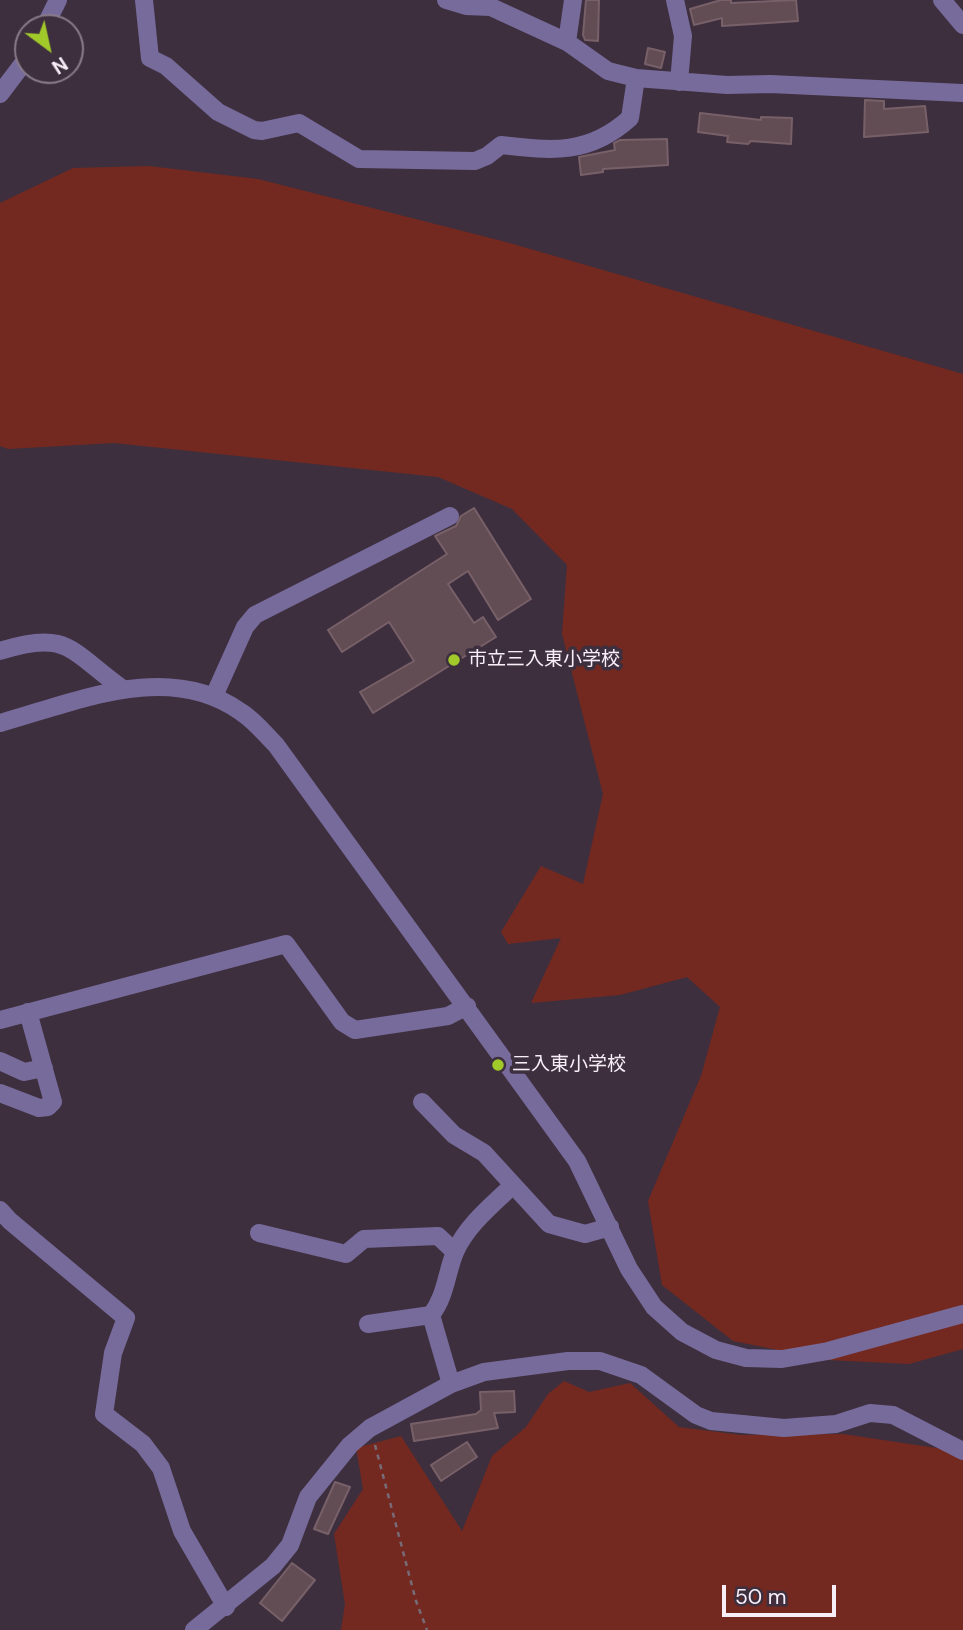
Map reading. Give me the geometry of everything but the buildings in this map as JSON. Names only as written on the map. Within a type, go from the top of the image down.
[{"type":"street","points":[[144,0],[150,58],[166,66],[208,105],[254,130],[262,131],[299,123],[359,159],[475,161],[501,145],[551,151],[597,142],[630,118],[636,78]]},
{"type":"street","points":[[446,0],[466,6],[499,3],[567,42],[608,71],[636,78],[963,93]]},
{"type":"street","points":[[567,42],[573,0]]},
{"type":"street","points":[[676,0],[683,36],[679,82]]},
{"type":"street","points":[[0,94],[14,76]]},
{"type":"street","points":[[214,696],[244,627],[255,615],[450,516]]},
{"type":"street","points":[[0,651],[33,640],[60,641],[123,689]]},
{"type":"street","points":[[0,723],[123,689],[177,687],[214,696],[243,712],[276,746],[577,1161],[629,1269],[654,1307],[682,1332],[716,1350],[747,1359],[782,1359],[828,1350],[963,1314]]},
{"type":"street","points":[[0,1020],[286,944],[342,1022],[355,1030],[448,1016],[467,1006]]},
{"type":"street","points":[[0,1093],[12,1095],[39,1108],[48,1108],[52,1102],[29,1012]]},
{"type":"street","points":[[0,1061],[24,1072],[44,1068]]},
{"type":"street","points":[[422,1102],[454,1135],[484,1153],[549,1224],[585,1234],[610,1227]]},
{"type":"street","points":[[368,1325],[431,1315],[440,1303],[455,1252],[472,1224],[513,1185]]},
{"type":"street","points":[[0,1210],[126,1318],[113,1353],[104,1414],[143,1444],[161,1468],[182,1531],[226,1607]]},
{"type":"street","points":[[259,1233],[346,1254],[364,1239],[438,1236],[455,1252]]},
{"type":"street","points":[[431,1315],[451,1384]]},
{"type":"street","points":[[194,1630],[226,1607],[273,1566],[290,1545],[308,1497],[350,1445],[370,1428],[451,1384],[484,1372],[568,1361],[600,1362],[642,1375],[696,1415],[711,1420],[784,1428],[836,1423],[870,1413],[893,1415],[963,1451]]},
{"type":"path","points":[[370,1428],[394,1507],[416,1601],[427,1630]]},
{"type":"shaded area","points":[[149,166],[258,179],[506,242],[963,374],[963,1349],[909,1364],[828,1360],[733,1341],[662,1285],[648,1201],[701,1076],[720,1007],[687,977],[620,995],[531,1003],[561,938],[508,944],[501,932],[541,866],[583,884],[603,794],[562,634],[567,565],[512,509],[438,477],[114,443],[8,449],[0,446],[0,203],[73,168]]},
{"type":"shaded area","points":[[564,1381],[589,1392],[630,1383],[679,1427],[741,1435],[843,1434],[963,1452],[963,1630],[341,1630],[345,1604],[334,1534],[363,1489],[356,1448],[401,1436],[462,1531],[492,1456],[526,1427],[548,1394]]},
{"type":"place","name":"市立三入東小学校","points":[[454,660]]},
{"type":"place","name":"三入東小学校","points":[[498,1065]]}]
